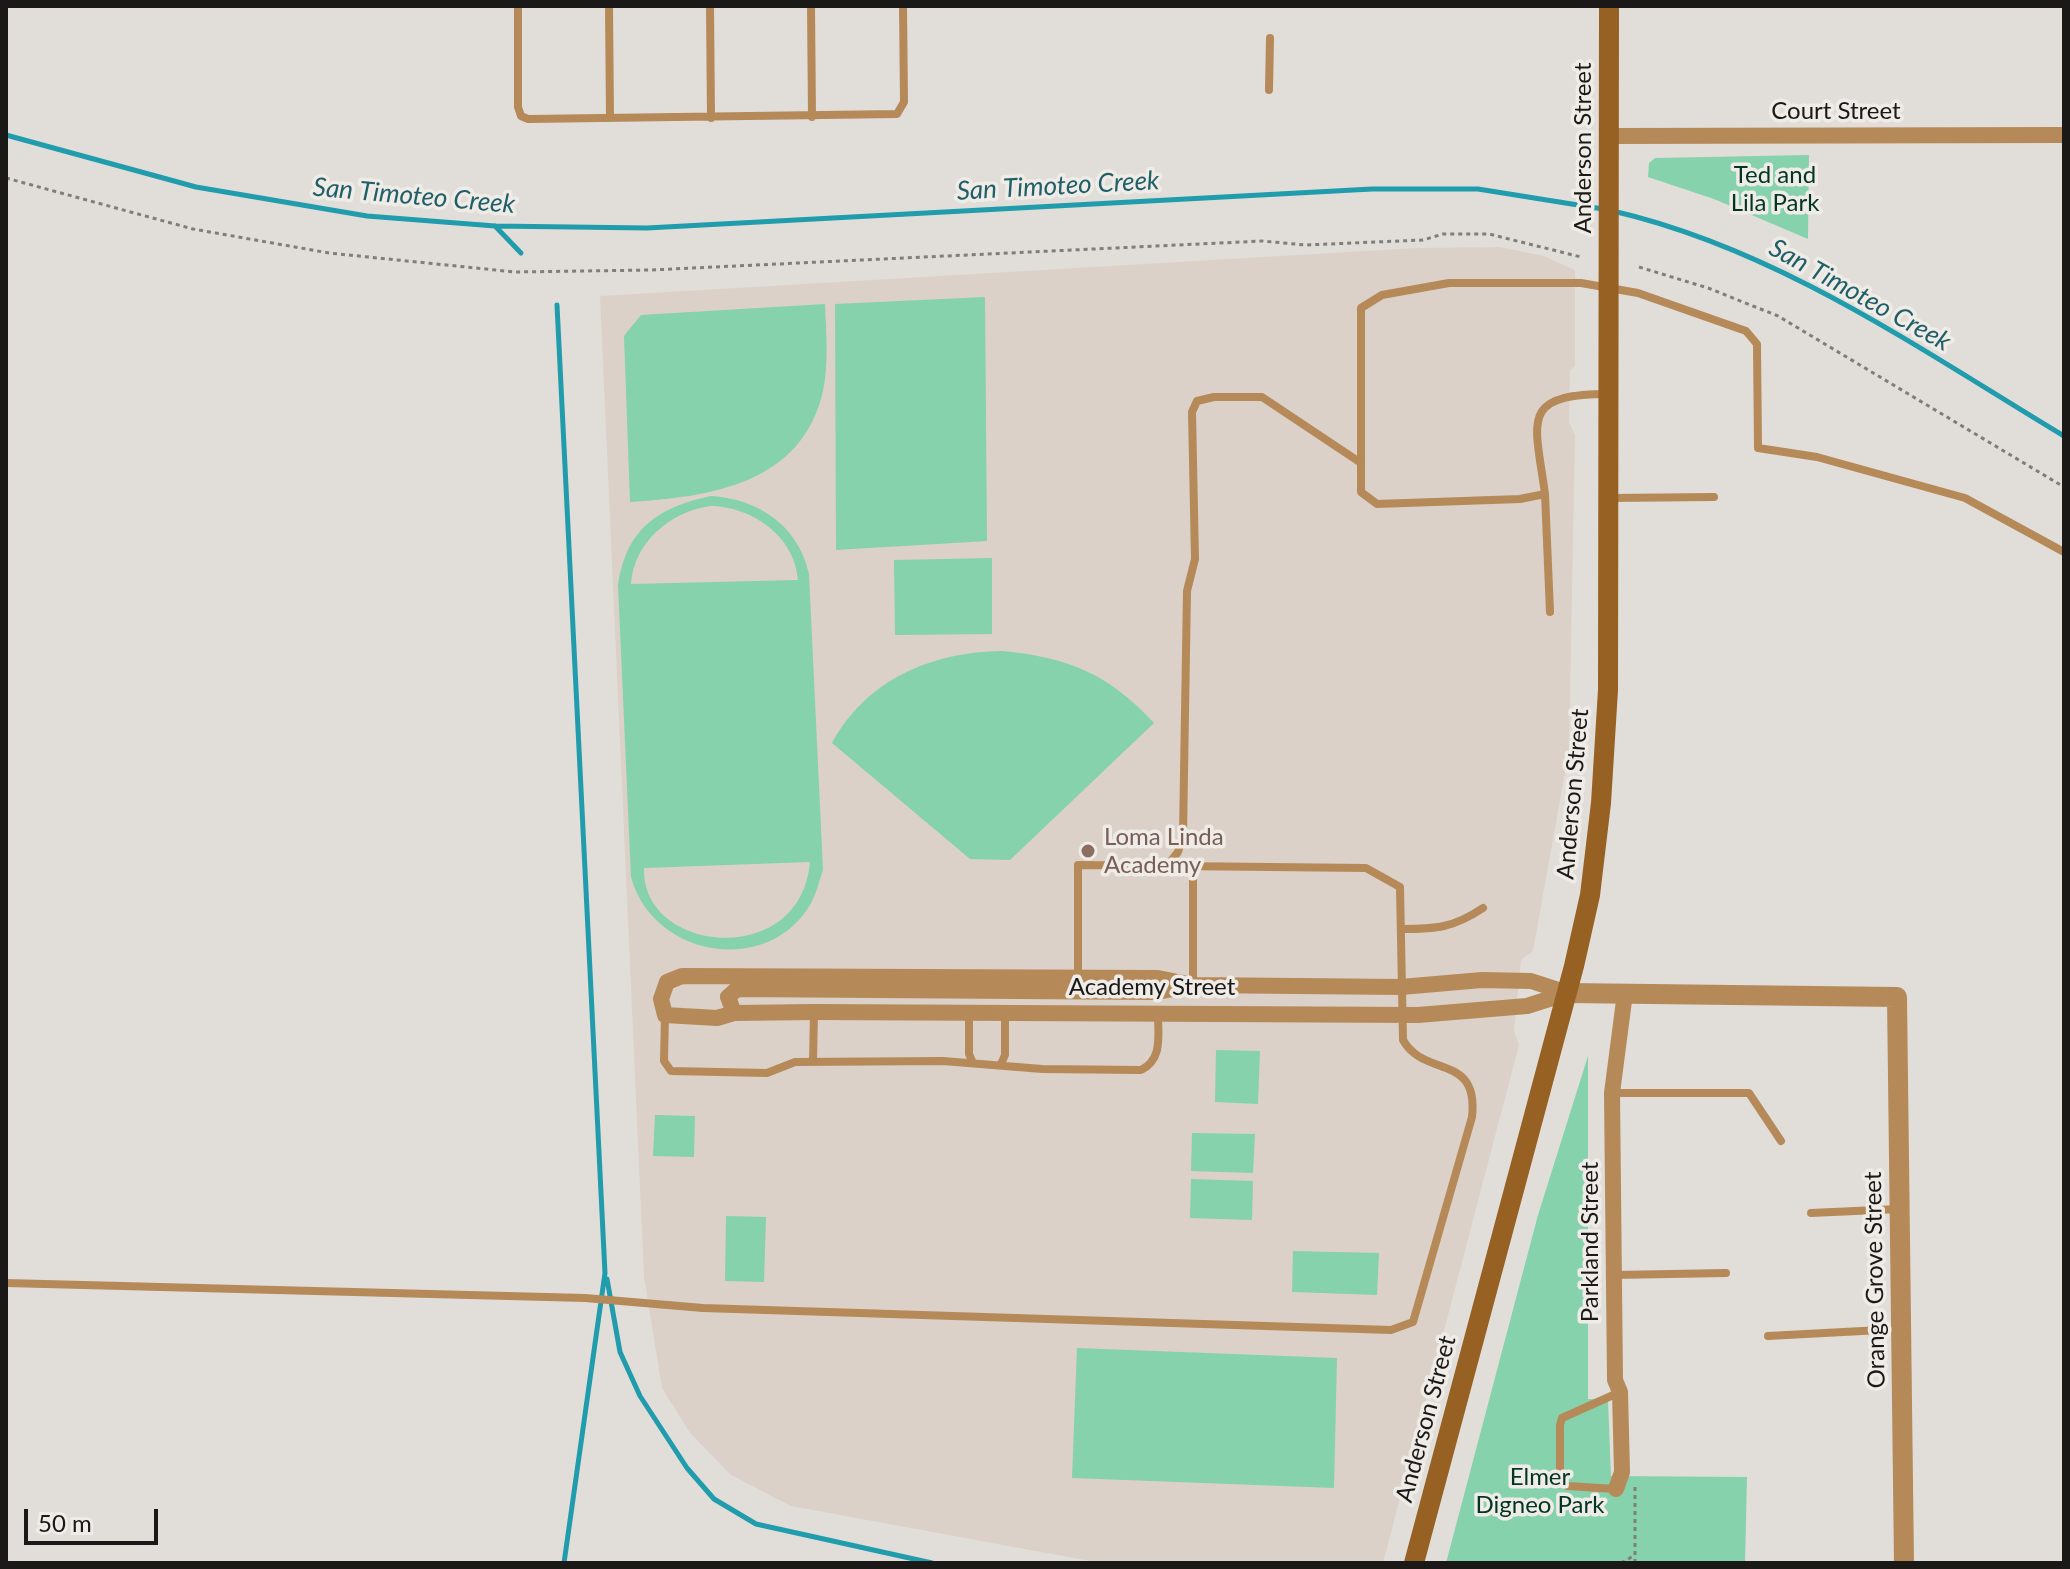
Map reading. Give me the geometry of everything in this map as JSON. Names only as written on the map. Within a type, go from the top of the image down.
[{"type":"main road","name":"Anderson Street","points":[[1414,1563],[1568,993],[1590,895],[1601,803],[1608,690],[1609,6]]},
{"type":"street","name":"Court Street","points":[[1609,136],[2064,135]]},
{"type":"street","name":"Academy Street","points":[[1568,993],[1531,981],[1482,980],[1401,987],[1193,985],[1158,978],[682,976],[667,982],[661,999],[665,1015],[717,1018],[734,1013],[814,1012],[1401,1014],[1527,1006],[1568,993],[1897,997]]},
{"type":"street","name":"Academy Street","points":[[734,1013],[728,997],[737,989],[1157,992],[1193,985]]},
{"type":"street","name":"Parkland Street","points":[[1616,1489],[1622,1472],[1620,1392],[1615,1380],[1612,1093],[1625,993]]},
{"type":"street","name":"Orange Grove Street","points":[[1897,997],[1904,1563]]},
{"type":"lane","points":[[518,6],[518,107],[521,116],[528,119],[897,114],[904,102],[903,6]]},
{"type":"lane","points":[[609,6],[610,118]]},
{"type":"lane","points":[[710,6],[711,118]]},
{"type":"lane","points":[[811,6],[812,117]]},
{"type":"lane","points":[[1269,90],[1270,38]]},
{"type":"lane","points":[[1545,494],[1520,499],[1377,504],[1361,492],[1361,308],[1382,295],[1449,283],[1543,281],[1638,293],[1746,331],[1757,344],[1758,448],[1817,457],[1965,498],[2064,552]]},
{"type":"lane","points":[[1550,612],[1545,494],[1536,429],[1540,411],[1555,398],[1609,394]]},
{"type":"lane","points":[[1167,866],[1178,852],[1183,835],[1187,591],[1195,559],[1192,412],[1197,401],[1214,397],[1262,397],[1361,463]]},
{"type":"lane","points":[[1608,498],[1714,497]]},
{"type":"lane","points":[[6,1283],[585,1298],[703,1308],[1121,1323],[1406,1328],[1419,1312],[1474,1099],[1469,1083],[1458,1072],[1406,1046],[1401,1014],[1400,887],[1366,868],[1078,865],[1078,978]]},
{"type":"lane","points":[[1193,866],[1193,985]]},
{"type":"lane","points":[[1401,929],[1435,929],[1460,924],[1483,908]]},
{"type":"lane","points":[[813,1062],[814,1012]]},
{"type":"lane","points":[[969,1012],[969,1054],[973,1063]]},
{"type":"lane","points":[[1001,1064],[1005,1055],[1005,1012]]},
{"type":"lane","points":[[665,1015],[664,1061],[671,1071],[767,1073],[795,1062],[973,1063],[1042,1069],[1141,1070],[1153,1064],[1157,1054],[1158,1013]]},
{"type":"lane","points":[[1612,1093],[1749,1093],[1781,1141]]},
{"type":"lane","points":[[1811,1213],[1900,1209]]},
{"type":"lane","points":[[1614,1275],[1726,1273]]},
{"type":"lane","points":[[1768,1336],[1901,1329]]},
{"type":"lane","points":[[1616,1489],[1567,1486],[1560,1479],[1560,1425],[1562,1418],[1620,1392]]},
{"type":"path","points":[[6,178],[193,229],[329,253],[515,272],[651,270],[1262,241],[1305,245],[1423,240],[1443,234],[1489,234],[1581,257]]},
{"type":"path","points":[[1639,267],[1745,301],[1789,321],[2064,487]]},
{"type":"path","points":[[1635,1476],[1635,1563]]},
{"type":"path","points":[[1613,1563],[1623,1562],[1635,1555]]},
{"type":"shaded area","name":"Loma Linda Academy","points":[[1500,247],[1544,256],[1575,270],[1575,366],[1570,370],[1569,422],[1575,435],[1569,750],[1533,951],[1521,960],[1514,1031],[1519,1045],[1383,1563],[1101,1563],[791,1506],[731,1475],[690,1433],[662,1388],[644,1277],[600,296],[1416,248]]},
{"type":"green space","name":"Ted and Lila Park","points":[[1809,155],[1808,239],[1714,199],[1648,177],[1649,163],[1655,158]]},
{"type":"green space","points":[[985,297],[987,541],[836,550],[835,304]]},
{"type":"green space","points":[[825,304],[827,358],[823,391],[812,422],[795,447],[774,466],[749,480],[691,496],[630,502],[624,336],[641,315]]},
{"type":"green space","points":[[711,496],[728,498],[760,509],[786,529],[796,542],[809,574],[823,870],[810,905],[791,928],[766,943],[740,949],[712,948],[685,940],[662,925],[643,904],[631,877],[618,585],[628,549],[637,535],[660,514]],"holes":[[[710,506],[741,511],[768,526],[789,550],[798,580],[631,584],[639,555],[657,532],[681,515]],[[810,862],[800,897],[780,921],[753,934],[722,938],[693,932],[667,919],[650,897],[644,868]]]},
{"type":"green space","points":[[992,558],[992,634],[895,635],[894,560]]},
{"type":"green space","points":[[1002,651],[1047,658],[1086,671],[1121,692],[1154,723],[1010,860],[970,859],[832,743],[863,702],[904,673],[951,657]]},
{"type":"green space","points":[[1216,1050],[1260,1051],[1258,1104],[1215,1102]]},
{"type":"green space","name":"Elmer Digneo Park","points":[[1588,1056],[1588,1399],[1608,1400],[1611,1476],[1747,1477],[1745,1563],[1446,1563],[1538,1215]]},
{"type":"green space","points":[[655,1115],[695,1116],[694,1157],[653,1156]]},
{"type":"green space","points":[[1192,1133],[1255,1134],[1253,1173],[1191,1171]]},
{"type":"green space","points":[[1191,1179],[1253,1181],[1252,1220],[1190,1218]]},
{"type":"green space","points":[[726,1216],[766,1217],[764,1282],[725,1281]]},
{"type":"green space","points":[[1293,1251],[1379,1253],[1377,1295],[1292,1292]]},
{"type":"green space","points":[[1077,1348],[1337,1358],[1334,1488],[1072,1478]]},
{"type":"waterway","name":"San Timoteo Creek","points":[[6,135],[196,187],[367,216],[495,226],[647,228],[1372,189],[1478,189],[1603,209]]},
{"type":"waterway","name":"San Timoteo Creek","points":[[1613,211],[1674,228],[1791,276],[1902,337],[2064,436]]},
{"type":"waterway","points":[[495,226],[521,253]]},
{"type":"waterway","points":[[557,305],[605,1273],[564,1563]]},
{"type":"waterway","points":[[607,1279],[620,1352],[640,1396],[687,1468],[714,1499],[756,1524],[932,1563]]},
{"type":"place","name":"Loma Linda Academy","points":[[1088,851]]}]
